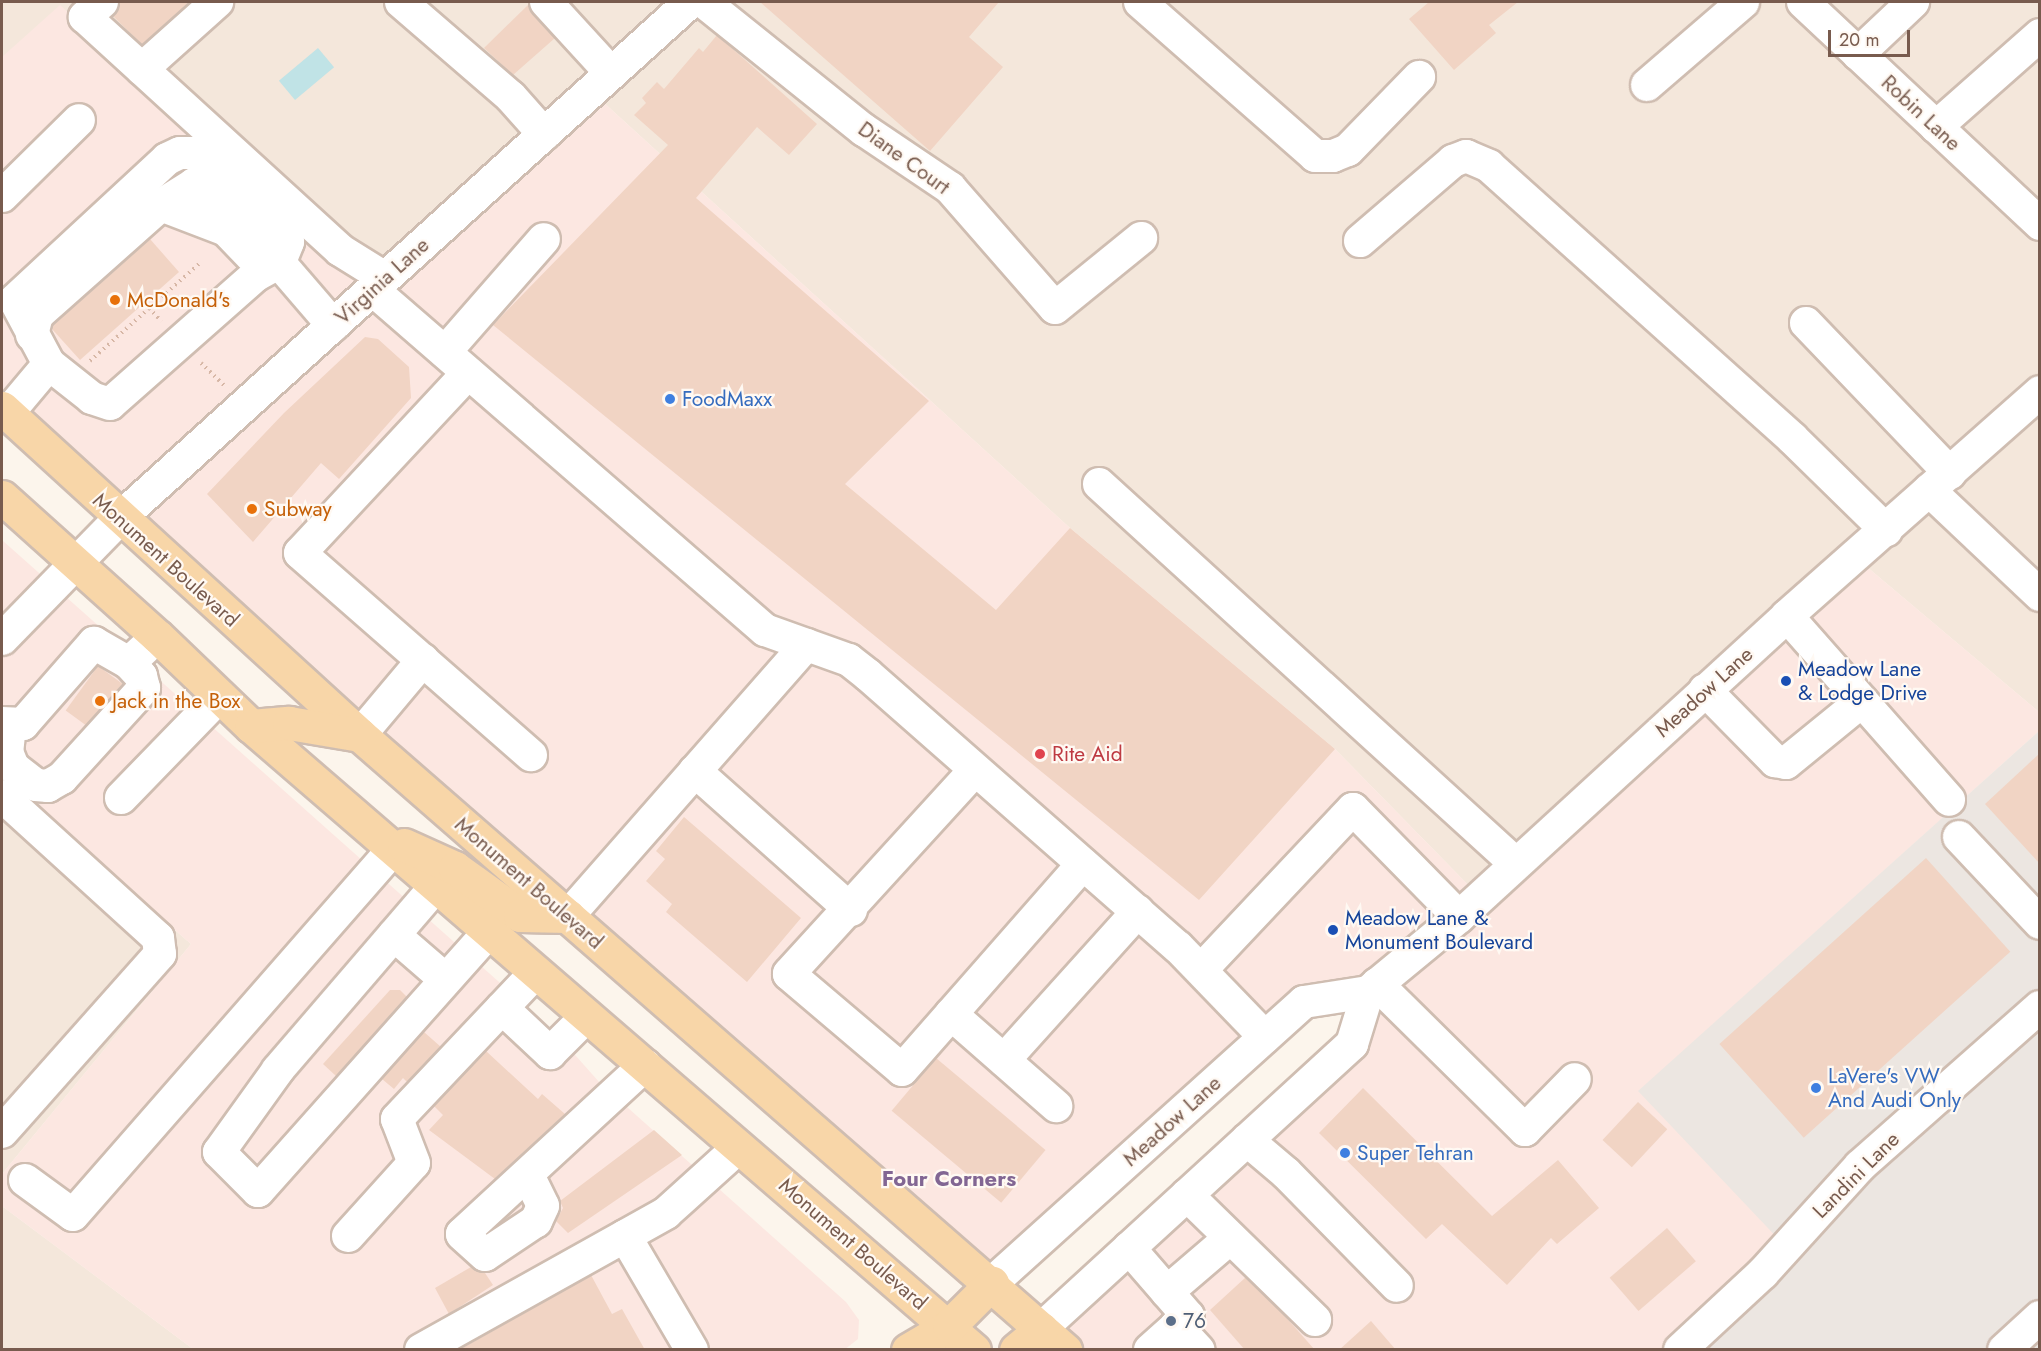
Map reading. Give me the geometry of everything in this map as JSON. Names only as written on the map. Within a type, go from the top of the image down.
[{"type":"main road","name":"Monument Boulevard","points":[[5,410],[120,518],[360,735],[992,1283],[1053,1339]]},
{"type":"main road","name":"Monument Boulevard","points":[[2,497],[158,636],[250,726],[949,1326],[974,1350]]},
{"type":"main road","points":[[250,726],[289,723],[360,735]]},
{"type":"main road","points":[[382,840],[455,868],[520,915],[568,916]]},
{"type":"main road","points":[[908,1350],[949,1326],[992,1283]]},
{"type":"main road","points":[[1016,1350],[1053,1339]]},
{"type":"street","points":[[102,2],[85,17],[379,284],[444,352],[765,630],[849,660],[1202,969],[1265,1037]]},
{"type":"street","points":[[142,69],[217,2]]},
{"type":"street","points":[[400,2],[511,98],[544,134]]},
{"type":"street","points":[[546,2],[611,73]]},
{"type":"street","points":[[1140,2],[1315,156],[1333,156],[1348,150],[1419,76]]},
{"type":"street","points":[[1647,85],[1743,2]]},
{"type":"street","name":"Robin Lane","points":[[1803,2],[2040,224]]},
{"type":"street","points":[[1858,54],[1913,2]]},
{"type":"street","name":"Virginia Lane","points":[[2,639],[120,518],[611,73],[684,4]]},
{"type":"street","name":"Diane Court","points":[[684,4],[950,189],[1054,308],[1141,238]]},
{"type":"street","points":[[1936,127],[2040,34]]},
{"type":"street","points":[[2,196],[79,120]]},
{"type":"street","points":[[180,153],[194,153],[208,161],[282,227],[288,242],[280,261],[255,276],[110,405],[92,398],[50,364],[32,335],[15,300],[166,159],[180,153]]},
{"type":"street","points":[[1360,241],[1453,161],[1466,156],[1489,166],[1792,438],[1886,530]]},
{"type":"street","points":[[32,335],[38,315],[162,205],[194,184],[221,195],[333,325]]},
{"type":"street","points":[[444,352],[544,239]]},
{"type":"street","points":[[1806,323],[1939,482],[2036,586]]},
{"type":"street","points":[[5,410],[50,364]]},
{"type":"street","points":[[468,373],[300,553],[531,755]]},
{"type":"street","name":"Meadow Lane","points":[[992,1283],[1304,1002],[1372,988],[1459,917],[1705,690],[2040,392]]},
{"type":"street","points":[[1099,484],[1516,864]]},
{"type":"street","points":[[1787,616],[1949,800]]},
{"type":"street","points":[[129,663],[158,636]]},
{"type":"street","points":[[94,643],[129,663],[141,676],[144,688],[62,778],[48,786],[36,785],[13,767],[7,752],[6,724],[23,724],[94,643]]},
{"type":"street","points":[[568,916],[806,645]]},
{"type":"street","points":[[360,735],[423,660]]},
{"type":"street","points":[[1705,690],[1775,761],[1786,763],[1862,701]]},
{"type":"street","points":[[121,798],[220,696]]},
{"type":"street","points":[[975,770],[851,910],[789,975],[902,1070],[1083,864]]},
{"type":"street","points":[[695,771],[851,910]]},
{"type":"street","points":[[2,796],[158,938],[160,954],[2,1132]]},
{"type":"street","points":[[1202,969],[1353,809],[1459,917]]},
{"type":"street","points":[[1959,837],[2040,923]]},
{"type":"street","points":[[25,1180],[73,1215],[382,840]]},
{"type":"street","points":[[436,886],[278,1070],[219,1152],[258,1191],[489,932]]},
{"type":"street","points":[[1004,1060],[1100,957],[1138,912]]},
{"type":"street","points":[[394,935],[445,980]]},
{"type":"street","points":[[348,1236],[414,1163],[397,1119],[536,972]]},
{"type":"street","points":[[1053,1339],[1129,1248],[1352,1044],[1372,988],[1525,1130],[1575,1079]]},
{"type":"street","name":"Landini Lane","points":[[1680,1350],[1763,1273],[1860,1166],[2040,1007]]},
{"type":"street","points":[[502,1008],[550,1053],[587,1016]]},
{"type":"street","points":[[951,1014],[1056,1106]]},
{"type":"street","points":[[528,1175],[645,1065]]},
{"type":"street","points":[[1246,1140],[1286,1173],[1397,1286]]},
{"type":"street","points":[[421,1350],[666,1213],[739,1147]]},
{"type":"street","points":[[1187,1195],[1315,1320]]},
{"type":"street","points":[[625,1236],[692,1350]]},
{"type":"street","points":[[1167,1292],[1230,1238]]},
{"type":"street","points":[[1129,1248],[1188,1316],[1150,1350]]},
{"type":"street","points":[[2004,1350],[2040,1317]]},
{"type":"street","points":[[1176,1326],[1198,1350]]},
{"type":"path","points":[[92,398],[99,382],[84,366],[201,262]]},
{"type":"shaded area","points":[[2,2],[2039,2],[2039,712],[1854,556],[1480,897],[1335,749],[1070,528],[591,91],[373,290],[2,57]]},
{"type":"shaded area","points":[[60,5],[373,290],[591,91],[1070,528],[1335,749],[1480,897],[1854,556],[2039,712],[2039,731],[1639,1091],[1787,1247],[1680,1349],[1065,1349],[1041,1329],[1352,1044],[1367,992],[1304,1002],[992,1283],[2,408],[2,57]]},
{"type":"shaded area","points":[[2,540],[552,1029],[600,1083],[846,1302],[859,1320],[858,1339],[844,1350],[193,1349],[2,1206],[2,1174],[191,944],[2,780]]},
{"type":"shaded area","points":[[2039,731],[2039,1349],[1680,1349],[1786,1247],[1638,1091]]},
{"type":"shaded area","points":[[2,780],[191,944],[2,1174]]},
{"type":"shaded area","points":[[2,1206],[193,1349],[2,1349]]},
{"type":"water","points":[[318,48],[334,67],[295,100],[279,81]]},
{"type":"building","points":[[120,2],[191,2],[142,45],[113,16]]},
{"type":"building","points":[[760,2],[999,2],[969,37],[1003,67],[930,151]]},
{"type":"building","points":[[1429,2],[1518,2],[1489,25],[1496,33],[1454,70],[1409,19]]},
{"type":"building","points":[[528,5],[555,38],[513,75],[484,48]]},
{"type":"building","points":[[717,35],[817,124],[789,155],[757,127],[696,198],[929,401],[845,484],[996,610],[1070,528],[1335,749],[1199,900],[493,325],[668,145],[634,115],[646,103],[642,98],[657,82],[664,89],[699,48],[703,52]]},
{"type":"building","name":"McDonald's","points":[[150,239],[179,272],[80,360],[52,329],[53,325]]},
{"type":"building","points":[[365,337],[378,339],[409,367],[411,398],[339,479],[321,463],[253,542],[207,494],[284,413]]},
{"type":"building","points":[[98,666],[123,684],[91,729],[66,710]]},
{"type":"building","points":[[2040,753],[2040,864],[1985,804]]},
{"type":"building","points":[[684,817],[801,918],[747,982],[666,912],[672,904],[646,881],[665,859],[656,851]]},
{"type":"building","points":[[1926,858],[2010,952],[1804,1138],[1719,1044]]},
{"type":"building","points":[[390,990],[400,990],[407,997],[336,1076],[323,1064]]},
{"type":"building","points":[[424,1032],[441,1047],[407,1082],[403,1078],[394,1089],[382,1079]]},
{"type":"building","points":[[486,1051],[538,1099],[542,1094],[565,1114],[495,1179],[429,1130],[443,1115],[434,1106]]},
{"type":"building","points":[[936,1058],[1046,1150],[1001,1203],[892,1111]]},
{"type":"building","points":[[1363,1088],[1492,1216],[1558,1160],[1599,1208],[1557,1244],[1551,1238],[1507,1285],[1442,1224],[1426,1239],[1319,1133]]},
{"type":"building","points":[[1638,1102],[1667,1129],[1632,1167],[1603,1140]]},
{"type":"building","points":[[654,1130],[682,1155],[568,1233],[556,1221],[563,1208],[560,1201]]},
{"type":"building","points":[[1667,1228],[1696,1261],[1639,1311],[1610,1278]]},
{"type":"building","points":[[471,1267],[485,1273],[493,1285],[449,1314],[435,1288]]},
{"type":"building","points":[[591,1275],[612,1314],[622,1309],[645,1350],[459,1350]]},
{"type":"building","points":[[1246,1277],[1315,1350],[1245,1350],[1210,1310]]},
{"type":"building","points":[[1371,1321],[1396,1350],[1339,1350]]},
{"type":"place","name":"McDonald's","points":[[115,300]]},
{"type":"place","name":"FoodMaxx","points":[[670,399]]},
{"type":"place","name":"Subway","points":[[252,509]]},
{"type":"place","name":"Meadow Lane & Lodge Drive","points":[[1786,681]]},
{"type":"place","name":"Jack in the Box","points":[[100,701]]},
{"type":"place","name":"Rite Aid","points":[[1040,754]]},
{"type":"place","name":"Meadow Lane & Monument Boulevard","points":[[1333,930]]},
{"type":"place","name":"LaVere's VW And Audi Only","points":[[1816,1088]]},
{"type":"place","name":"Super Tehran","points":[[1345,1153]]},
{"type":"place","name":"76","points":[[1171,1321]]},
{"type":"district","name":"Four Corners","points":[[949,1179]]}]
